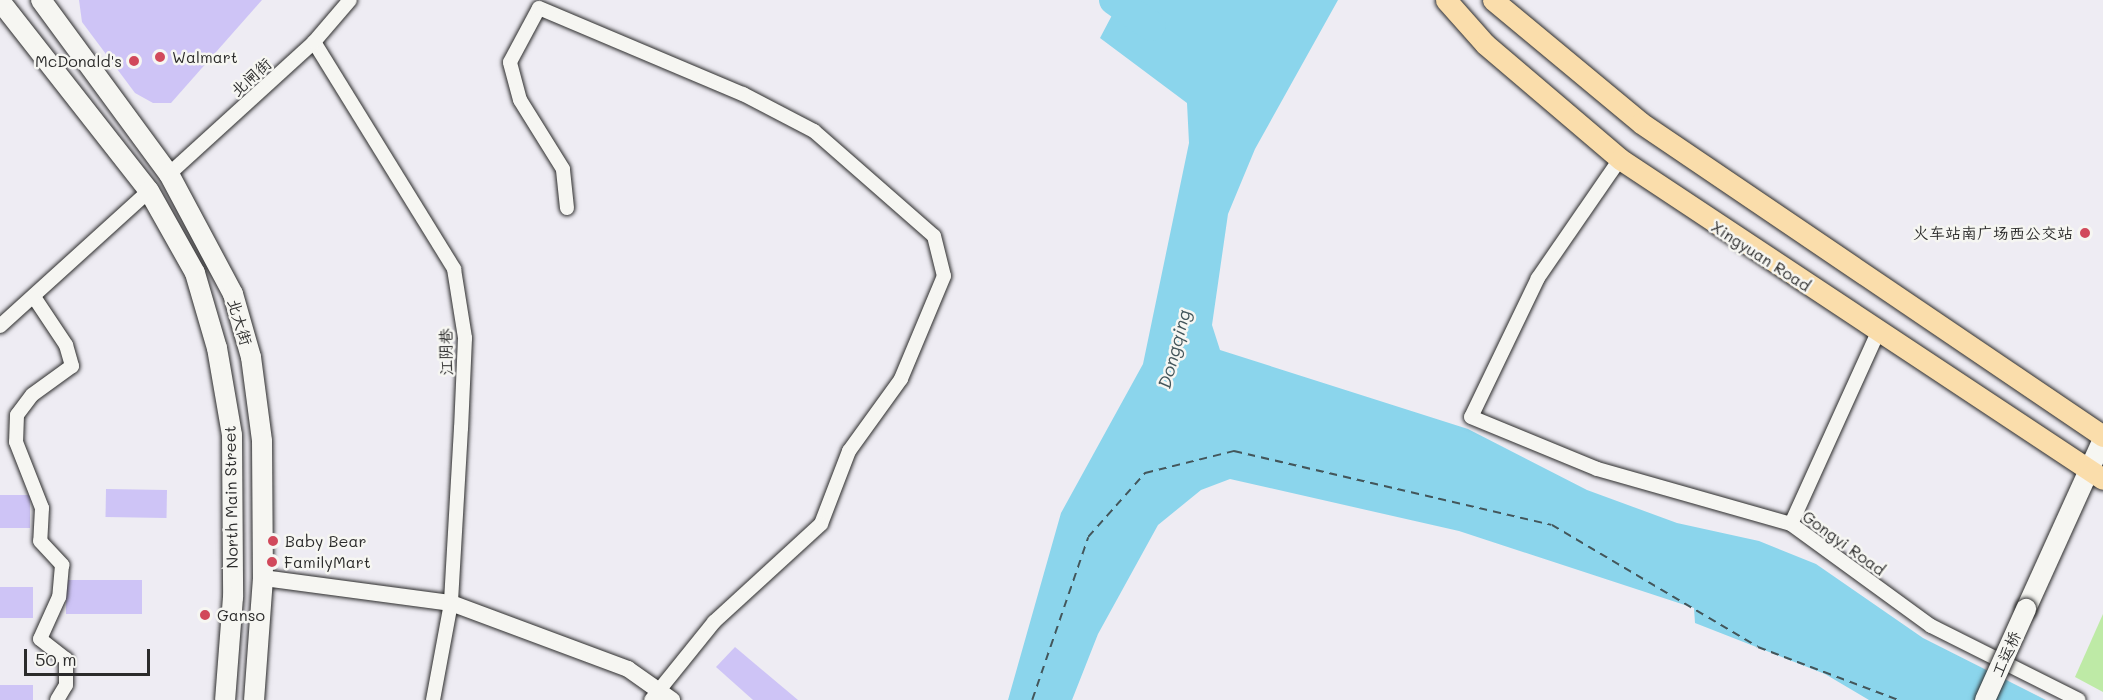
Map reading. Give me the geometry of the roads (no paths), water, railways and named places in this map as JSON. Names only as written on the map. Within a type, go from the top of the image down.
[{"type":"main road","name":"北大街","points":[[41,0],[169,174],[233,294],[251,357],[262,441],[263,578],[254,700]]},
{"type":"main road","name":"Xingyuan Road","points":[[1446,0],[1485,44],[1620,159],[1878,332],[2096,474]]},
{"type":"main road","points":[[1493,0],[1641,123],[2103,437]]},
{"type":"main road","name":"North Main Street","points":[[0,1],[149,191],[195,273],[218,348],[232,435],[233,597],[225,700]]},
{"type":"main road","name":"工运桥","points":[[1985,700],[2026,609],[2096,474],[2103,437]]},
{"type":"street","name":"北闸街","points":[[169,174],[314,42],[350,0]]},
{"type":"street","points":[[567,208],[563,169],[520,100],[510,62],[539,8],[743,94],[814,131],[934,236],[944,276],[900,379],[849,451],[821,524],[714,622],[653,695]]},
{"type":"street","name":"江阴巷","points":[[314,42],[454,269],[465,338],[451,603],[433,700]]},
{"type":"street","name":"Gongyi Road","points":[[1620,159],[1538,278],[1471,417],[1598,469],[1791,524],[1931,626],[2079,700]]},
{"type":"street","points":[[0,326],[149,191]]},
{"type":"street","points":[[34,297],[66,345],[72,366],[32,395],[17,415],[16,442],[42,508],[40,540],[62,566],[59,597],[40,639],[66,659],[66,685],[57,700]]},
{"type":"street","points":[[1791,524],[1878,332]]},
{"type":"street","points":[[263,578],[451,603],[628,669],[653,695],[672,700]]},
{"type":"water","name":"Dongqing","points":[[1120,0],[1338,0],[1255,149],[1228,214],[1212,325],[1220,350],[1468,429],[1587,490],[1677,523],[1759,541],[1816,564],[1923,638],[2046,700],[1869,700],[1825,674],[1695,623],[1694,608],[1459,531],[1230,479],[1201,490],[1158,525],[1098,634],[1072,700],[1008,700],[1061,513],[1143,364],[1189,143],[1187,103],[1100,38]]},
{"type":"waterway","points":[[1114,0],[1151,26]]},
{"type":"place","name":"Walmart","points":[[160,57]]},
{"type":"place","name":"McDonald's","points":[[134,61]]},
{"type":"place","name":"火车站南广场西公交站","points":[[2085,233]]},
{"type":"place","name":"Baby Bear","points":[[273,541]]},
{"type":"place","name":"FamilyMart","points":[[272,562]]},
{"type":"place","name":"Ganso","points":[[205,615]]}]
